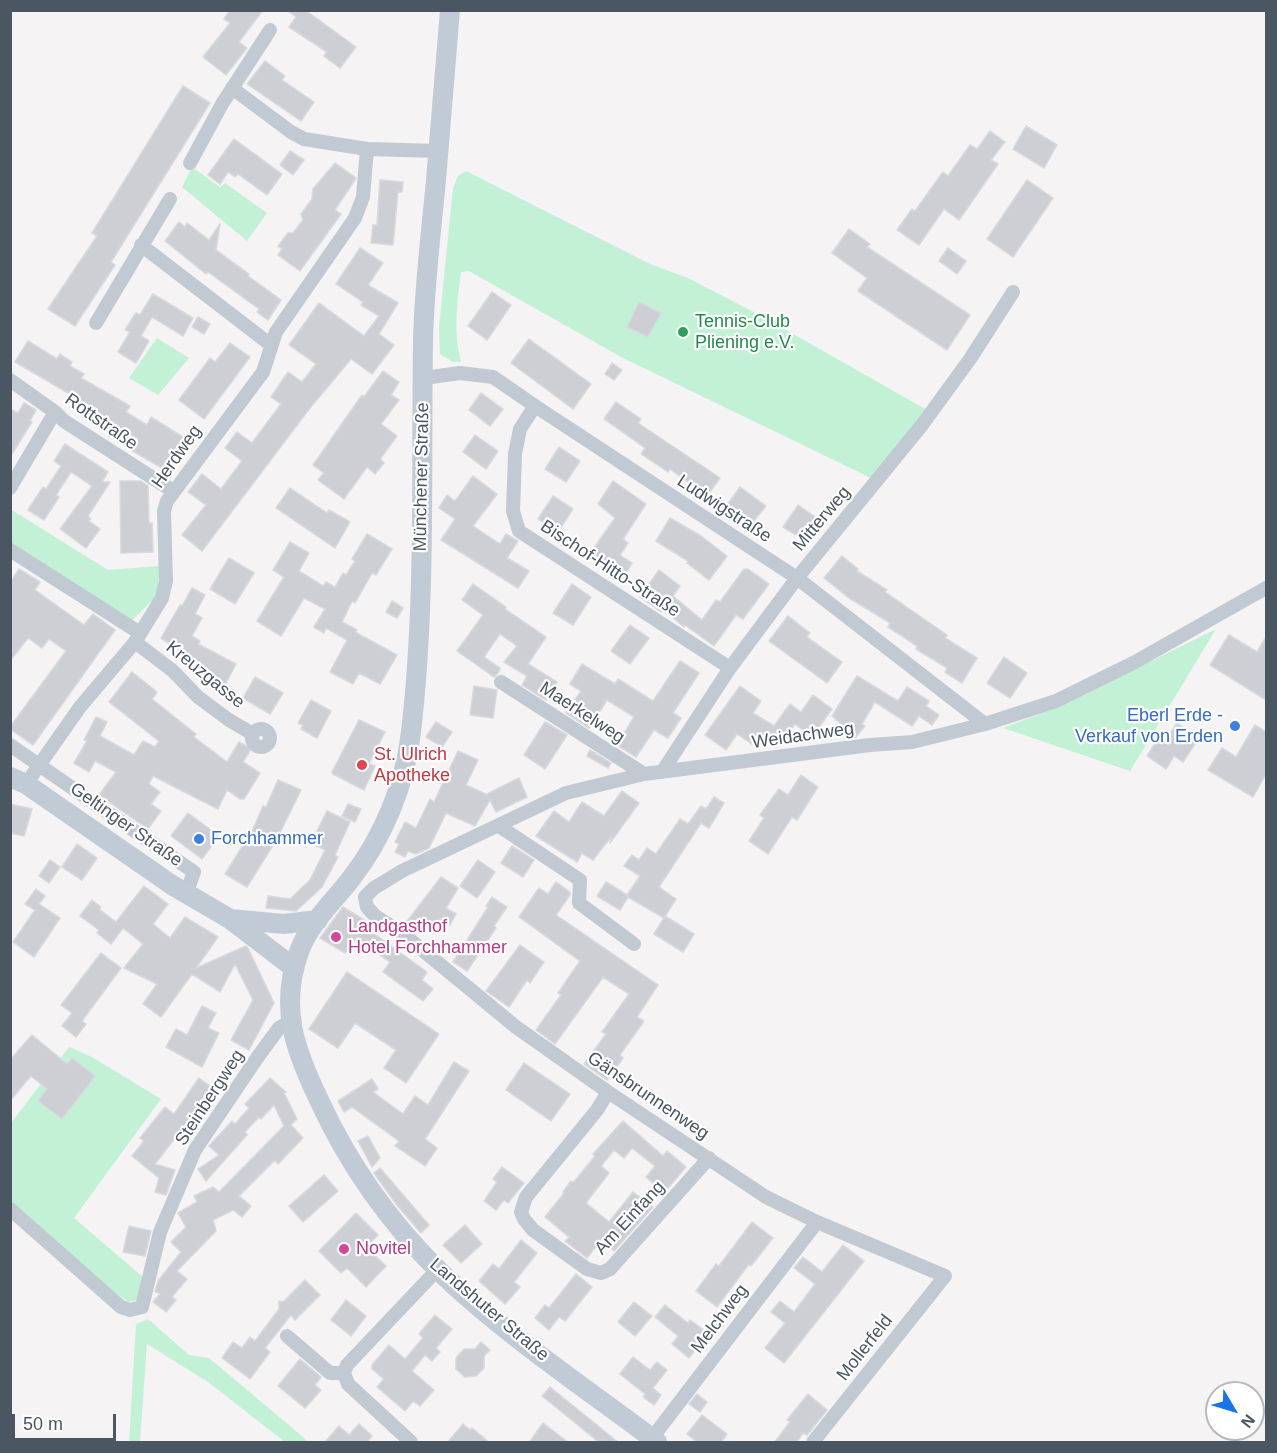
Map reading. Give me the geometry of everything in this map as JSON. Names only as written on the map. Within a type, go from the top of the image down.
[{"type":"main road","name":"Münchener Straße","points":[[318,920],[372,848],[387,819],[409,748],[417,658],[424,318],[450,10]]},
{"type":"main road","name":"Geltinger Straße","points":[[18,780],[186,894],[230,919],[294,968]]},
{"type":"main road","name":"Geltinger Straße","points":[[230,919],[284,924],[318,920]]},
{"type":"main road","name":"Landshuter Straße","points":[[318,920],[304,939],[294,968],[290,985],[290,1022],[296,1049],[307,1077],[323,1111],[359,1172],[401,1229],[438,1269],[501,1324],[652,1441]]},
{"type":"street","points":[[190,163],[232,88],[270,30]]},
{"type":"street","points":[[232,88],[291,132],[304,139],[367,149],[438,151]]},
{"type":"street","name":"Herdweg","points":[[18,780],[38,764],[80,707],[137,638],[162,598],[166,580],[164,511],[173,491],[263,372],[276,332],[356,218],[363,197],[367,149]]},
{"type":"street","points":[[96,323],[170,199]]},
{"type":"street","points":[[141,245],[271,345]]},
{"type":"street","name":"Mitterweg","points":[[662,772],[730,668],[797,578],[922,424],[970,358],[1013,292]]},
{"type":"street","name":"Ludwigstraße","points":[[424,378],[460,373],[493,376],[797,578],[985,724]]},
{"type":"street","name":"Rottstraße","points":[[10,380],[64,421],[173,491]]},
{"type":"street","name":"Bischof-Hitto-Straße","points":[[535,406],[520,429],[515,453],[513,511],[519,531],[730,668]]},
{"type":"street","points":[[10,488],[55,412]]},
{"type":"street","name":"Kreuzgasse","points":[[10,550],[137,638],[198,697],[253,734]]},
{"type":"street","name":"Weidachweg","points":[[365,897],[374,888],[402,871],[566,793],[644,774],[870,745],[912,742],[985,724],[1066,696],[1135,662],[1266,588]]},
{"type":"street","name":"Maerkelweg","points":[[501,682],[644,774]]},
{"type":"street","points":[[10,745],[38,764]]},
{"type":"street","name":"Geltinger Straße","points":[[38,764],[194,873],[186,894]]},
{"type":"street","points":[[499,826],[580,880],[579,903],[634,944]]},
{"type":"street","points":[[340,891],[365,897]]},
{"type":"street","name":"Gänsbrunnenweg","points":[[365,897],[367,907],[375,916],[403,934],[516,1027],[608,1092],[766,1197],[817,1222],[945,1276]]},
{"type":"street","name":"Steinbergweg","points":[[10,1209],[121,1307],[130,1310],[142,1307],[160,1232],[195,1150],[279,1028],[290,1022]]},
{"type":"street","name":"Am Einfang","points":[[608,1092],[597,1110],[526,1197],[521,1212],[533,1230],[587,1269],[601,1273],[610,1269],[708,1158]]},
{"type":"street","name":"Melchweg","points":[[652,1441],[817,1222]]},
{"type":"street","points":[[411,1443],[348,1384],[344,1373],[347,1365],[438,1269]]},
{"type":"street","name":"Mollerfeld","points":[[813,1443],[945,1276]]},
{"type":"street","points":[[287,1336],[330,1373],[344,1373]]},
{"type":"green space","points":[[192,167],[220,187],[225,183],[267,213],[247,241],[182,187]]},
{"type":"green space","name":"Tennis-Club Pliening e.V.","points":[[466,171],[650,264],[688,278],[765,318],[927,410],[873,479],[623,358],[469,271],[461,272],[457,306],[456,329],[461,362],[453,362],[440,354],[439,327],[453,188],[458,176]]},
{"type":"green space","points":[[157,338],[189,358],[158,395],[129,378]]},
{"type":"green space","points":[[10,509],[108,570],[160,566],[157,596],[128,624],[11,545]]},
{"type":"green space","points":[[1216,629],[1130,771],[1003,728],[1058,707]]},
{"type":"green space","points":[[69,1047],[92,1057],[161,1099],[74,1218],[144,1278],[141,1296],[135,1301],[128,1302],[98,1280],[11,1201],[11,1123]]},
{"type":"green space","points":[[148,1319],[189,1355],[209,1358],[309,1442],[285,1442],[208,1382],[147,1344],[140,1442],[129,1442],[136,1324]]},
{"type":"building","points":[[230,10],[263,10],[239,42],[247,48],[226,75],[203,57],[230,23],[224,19]]},
{"type":"building","points":[[287,10],[305,10],[356,47],[340,68],[324,56],[327,52],[289,27],[296,17]]},
{"type":"building","points":[[265,61],[285,76],[282,80],[314,102],[301,121],[247,84]]},
{"type":"building","points":[[183,86],[210,103],[111,262],[115,265],[75,326],[48,309],[97,236],[92,233]]},
{"type":"building","points":[[1026,126],[1057,145],[1044,168],[1013,149]]},
{"type":"building","points":[[990,131],[1005,142],[991,160],[998,164],[959,220],[944,209],[919,245],[897,230],[912,209],[915,211],[943,172],[948,176],[970,145],[977,149]]},
{"type":"building","points":[[234,139],[282,174],[267,195],[238,174],[235,177],[228,172],[220,184],[208,175]]},
{"type":"building","points":[[290,151],[304,160],[293,175],[280,165]]},
{"type":"building","points":[[335,163],[356,178],[335,210],[341,214],[300,271],[278,255],[282,249],[278,246],[288,233],[293,233],[303,220],[301,214],[312,199],[313,189]]},
{"type":"building","points":[[380,180],[403,182],[402,192],[398,192],[393,245],[371,243],[373,225],[377,225]]},
{"type":"building","points":[[1027,180],[1053,198],[1013,257],[987,239]]},
{"type":"building","points":[[179,222],[185,227],[187,223],[209,240],[220,224],[216,250],[281,300],[268,320],[257,312],[259,309],[208,272],[206,274],[165,241]]},
{"type":"building","points":[[849,229],[870,244],[867,247],[970,315],[947,350],[858,291],[867,278],[832,253]]},
{"type":"building","points":[[360,248],[383,263],[368,285],[398,303],[379,334],[394,345],[372,374],[351,359],[310,408],[202,551],[182,535],[206,505],[188,492],[202,474],[221,489],[242,461],[225,448],[237,432],[252,443],[281,404],[271,397],[288,372],[302,382],[316,364],[289,345],[319,303],[364,336],[379,316],[361,305],[363,302],[336,284]]},
{"type":"building","points":[[948,248],[966,261],[957,274],[939,261]]},
{"type":"building","points":[[492,292],[511,305],[487,340],[468,326]]},
{"type":"building","points":[[153,294],[193,318],[183,336],[152,317],[141,336],[149,341],[136,363],[118,352],[130,332],[125,330],[136,313],[140,315]]},
{"type":"building","points":[[639,302],[661,313],[648,337],[627,327]]},
{"type":"building","points":[[198,317],[210,324],[204,334],[192,327]]},
{"type":"building","points":[[529,339],[591,384],[573,409],[511,363]]},
{"type":"building","points":[[28,341],[57,359],[60,354],[72,362],[70,366],[84,374],[81,378],[130,406],[126,412],[147,425],[151,417],[186,439],[167,471],[131,450],[138,439],[117,427],[114,432],[87,416],[92,407],[15,362]]},
{"type":"building","points":[[230,343],[250,357],[204,419],[179,400],[210,358],[215,362]]},
{"type":"building","points":[[612,363],[622,370],[614,380],[605,374]]},
{"type":"building","points":[[383,371],[399,382],[391,395],[399,400],[381,424],[397,436],[380,459],[384,463],[375,474],[367,467],[344,499],[318,480],[324,473],[313,465],[362,395],[364,397]]},
{"type":"building","points":[[481,393],[503,409],[490,426],[469,410]]},
{"type":"building","points":[[616,402],[641,419],[638,423],[720,478],[707,496],[670,469],[668,472],[641,454],[645,448],[604,419]]},
{"type":"building","points":[[24,403],[36,410],[30,421],[32,422],[10,457],[10,409],[18,413]]},
{"type":"building","points":[[475,435],[498,451],[486,469],[463,452]]},
{"type":"building","points":[[65,444],[108,472],[102,482],[110,482],[88,516],[91,519],[89,521],[100,529],[86,548],[60,529],[92,486],[71,472],[44,520],[28,510],[43,487],[46,489],[61,466],[54,461]]},
{"type":"building","points":[[559,447],[580,461],[566,482],[545,469]]},
{"type":"building","points":[[473,476],[497,494],[473,526],[500,544],[506,534],[518,541],[507,558],[529,571],[518,588],[441,540],[455,519],[439,508],[447,495],[455,501]]},
{"type":"building","points":[[120,481],[141,481],[148,486],[153,552],[121,553]]},
{"type":"building","points":[[613,481],[646,504],[623,539],[628,543],[620,555],[632,563],[624,577],[591,552],[615,518],[598,504]]},
{"type":"building","points":[[740,487],[766,506],[750,526],[725,508]]},
{"type":"building","points":[[290,488],[327,513],[329,510],[350,522],[335,548],[276,508]]},
{"type":"building","points":[[553,496],[573,509],[558,532],[538,519]]},
{"type":"building","points":[[798,505],[818,519],[804,540],[783,527]]},
{"type":"building","points":[[670,518],[701,536],[727,556],[709,580],[687,563],[688,561],[656,541]]},
{"type":"building","points":[[367,534],[392,549],[376,575],[372,573],[355,603],[352,601],[342,622],[357,630],[355,632],[397,655],[380,684],[359,673],[353,684],[330,672],[347,640],[326,628],[324,633],[314,627],[325,609],[304,598],[281,636],[257,621],[284,577],[273,570],[290,542],[309,553],[299,571],[323,586],[326,582],[335,587],[343,573],[346,575],[355,561],[352,559]]},
{"type":"building","points":[[842,556],[858,569],[857,571],[887,590],[885,592],[947,635],[945,638],[977,658],[962,683],[945,672],[947,668],[916,649],[917,646],[888,627],[890,623],[849,598],[824,578]]},
{"type":"building","points":[[229,558],[254,573],[235,604],[210,589]]},
{"type":"building","points":[[19,569],[40,582],[35,590],[84,625],[93,614],[115,630],[33,745],[10,727],[66,651],[49,639],[42,648],[28,638],[10,661],[10,583]]},
{"type":"building","points":[[744,569],[748,569],[769,584],[743,619],[736,615],[714,646],[685,625],[684,627],[663,609],[661,612],[640,597],[659,570],[680,586],[673,596],[702,620],[716,600],[720,602]]},
{"type":"building","points":[[473,584],[546,637],[528,664],[557,682],[546,700],[522,685],[527,676],[504,662],[517,646],[500,634],[484,657],[500,668],[494,677],[457,651],[483,615],[462,600]]},
{"type":"building","points":[[572,584],[591,597],[573,625],[553,613]]},
{"type":"building","points":[[192,588],[205,595],[195,614],[202,618],[192,636],[200,641],[198,644],[236,664],[225,685],[200,672],[203,665],[161,638]]},
{"type":"building","points":[[392,601],[403,608],[397,618],[386,612]]},
{"type":"building","points":[[788,616],[810,633],[807,637],[842,662],[827,683],[769,641]]},
{"type":"building","points":[[630,625],[649,638],[630,664],[611,651]]},
{"type":"building","points":[[1229,635],[1257,652],[1266,637],[1266,700],[1210,665]]},
{"type":"building","points":[[1004,657],[1027,673],[1010,698],[987,683]]},
{"type":"building","points":[[680,661],[699,673],[673,713],[681,718],[668,738],[654,730],[636,757],[617,745],[634,717],[607,700],[589,728],[566,713],[581,691],[570,684],[582,664],[615,684],[618,679],[653,701]]},
{"type":"building","points":[[132,672],[157,692],[152,699],[196,734],[194,737],[227,762],[239,742],[251,749],[243,762],[260,773],[244,799],[240,799],[227,790],[218,809],[153,776],[149,784],[160,792],[151,804],[161,811],[148,829],[99,795],[116,772],[95,761],[89,772],[74,763],[87,741],[84,740],[96,717],[107,722],[100,736],[134,755],[143,741],[155,747],[159,741],[109,702]]},
{"type":"building","points":[[857,676],[898,701],[907,687],[929,701],[926,706],[939,715],[932,725],[919,716],[912,726],[875,702],[862,724],[865,726],[856,737],[832,716]]},
{"type":"building","points":[[255,677],[283,693],[270,714],[243,698]]},
{"type":"building","points":[[474,686],[497,690],[493,718],[470,715]]},
{"type":"building","points":[[740,686],[761,701],[753,713],[774,726],[790,704],[801,712],[813,695],[832,709],[812,737],[795,724],[780,743],[768,734],[759,749],[737,734],[726,750],[705,735]]},
{"type":"building","points":[[311,700],[331,711],[317,738],[301,729],[303,725],[298,723]]},
{"type":"building","points":[[359,720],[385,732],[369,764],[375,766],[364,790],[332,772]]},
{"type":"building","points":[[436,722],[452,732],[442,747],[426,737]]},
{"type":"building","points":[[545,722],[567,735],[545,769],[524,755]]},
{"type":"building","points":[[1177,723],[1199,738],[1183,762],[1174,756],[1166,769],[1147,756],[1160,736],[1166,740]]},
{"type":"building","points":[[1255,725],[1266,732],[1266,774],[1253,797],[1208,770],[1222,748],[1236,757]]},
{"type":"building","points":[[590,750],[611,763],[608,768],[587,756]]},
{"type":"building","points":[[458,751],[478,760],[466,785],[488,795],[519,778],[527,797],[496,812],[490,800],[475,826],[446,813],[429,848],[416,854],[408,851],[405,857],[395,852],[399,844],[395,842],[405,822],[416,828],[430,799],[434,802]]},
{"type":"building","points":[[801,775],[818,787],[797,820],[792,817],[768,854],[749,841],[764,818],[760,815],[779,789],[788,795]]},
{"type":"building","points":[[278,780],[301,790],[277,839],[247,887],[225,874],[253,829],[263,806],[266,807]]},
{"type":"building","points":[[622,791],[639,803],[610,843],[611,837],[593,860],[582,853],[577,862],[536,836],[554,811],[569,822],[582,802],[604,816]]},
{"type":"building","points":[[714,797],[724,803],[709,828],[701,823],[659,887],[676,899],[664,918],[628,897],[620,910],[597,896],[606,882],[627,895],[640,876],[624,866],[632,855],[639,860],[647,848],[656,854],[680,819],[688,824],[701,806],[706,809]]},
{"type":"building","points":[[10,804],[32,809],[24,836],[10,833]]},
{"type":"building","points":[[348,804],[361,809],[355,822],[342,816]]},
{"type":"building","points":[[327,811],[350,822],[335,855],[338,857],[322,887],[296,911],[266,908],[268,896],[290,899],[310,880],[325,850],[311,843]]},
{"type":"building","points":[[188,813],[219,836],[202,859],[171,836]]},
{"type":"building","points":[[77,844],[97,858],[82,880],[62,867]]},
{"type":"building","points":[[512,846],[534,860],[523,877],[501,863]]},
{"type":"building","points":[[50,860],[60,867],[49,883],[39,876]]},
{"type":"building","points":[[478,860],[495,872],[477,898],[460,886]]},
{"type":"building","points":[[441,877],[458,888],[446,908],[456,914],[450,925],[439,918],[432,931],[420,923],[415,932],[405,924]]},
{"type":"building","points":[[556,882],[570,892],[570,895],[556,915],[658,985],[637,1017],[644,1021],[620,1055],[623,1058],[607,1080],[584,1064],[606,1034],[602,1032],[629,994],[603,977],[555,1044],[536,1030],[561,995],[558,993],[580,961],[519,917],[539,888],[548,894]]},
{"type":"building","points":[[144,886],[168,904],[153,924],[170,938],[185,917],[218,937],[196,968],[246,946],[248,948],[274,1003],[249,1050],[231,1040],[253,1000],[235,964],[220,992],[192,974],[161,1017],[143,1004],[157,984],[124,968],[143,944],[123,928],[111,944],[97,933],[99,930],[80,916],[92,900],[101,907],[99,909],[116,922]]},
{"type":"building","points":[[36,889],[45,896],[39,904],[60,918],[34,957],[13,942],[35,910],[25,904]]},
{"type":"building","points":[[492,897],[507,907],[494,926],[496,928],[467,971],[453,962]]},
{"type":"building","points":[[343,907],[379,929],[376,935],[427,972],[422,980],[433,989],[423,1001],[383,972],[390,962],[372,950],[353,939],[345,953],[320,938]]},
{"type":"building","points":[[665,916],[694,934],[683,952],[654,934]]},
{"type":"building","points":[[520,945],[544,962],[530,983],[527,980],[509,1007],[486,991]]},
{"type":"building","points":[[101,953],[121,968],[82,1021],[86,1024],[76,1037],[62,1026],[72,1013],[61,1005]]},
{"type":"building","points":[[347,972],[439,1034],[406,1083],[384,1068],[396,1050],[355,1023],[338,1048],[309,1029]]},
{"type":"building","points":[[202,1006],[216,1013],[208,1028],[219,1033],[202,1067],[166,1047],[176,1029],[187,1035]]},
{"type":"building","points":[[32,1035],[67,1064],[72,1058],[95,1076],[62,1119],[38,1101],[47,1089],[31,1076],[10,1101],[10,1060]]},
{"type":"building","points":[[454,1062],[469,1071],[425,1139],[437,1148],[425,1166],[395,1146],[399,1141],[352,1107],[344,1112],[338,1101],[372,1079],[378,1089],[373,1092],[403,1114],[415,1096],[428,1105]]},
{"type":"building","points":[[524,1063],[570,1094],[551,1121],[506,1090]]},
{"type":"building","points":[[199,1078],[218,1092],[201,1115],[196,1111],[155,1164],[175,1170],[166,1195],[155,1192],[159,1178],[132,1156],[144,1141],[140,1138],[165,1107],[174,1114]]},
{"type":"building","points":[[270,1078],[286,1092],[284,1093],[297,1119],[291,1125],[303,1138],[278,1164],[275,1160],[239,1196],[251,1206],[242,1217],[233,1210],[213,1220],[216,1231],[177,1271],[187,1279],[172,1297],[176,1300],[166,1312],[153,1302],[160,1294],[155,1291],[158,1281],[181,1252],[171,1242],[186,1227],[178,1213],[197,1202],[194,1196],[213,1187],[219,1192],[284,1126],[274,1105],[245,1132],[247,1135],[206,1181],[198,1169],[219,1155],[209,1146],[232,1121],[235,1124],[249,1108],[245,1104]]},
{"type":"building","points":[[623,1121],[663,1156],[667,1151],[686,1167],[664,1193],[646,1177],[655,1166],[632,1148],[624,1158],[614,1150],[601,1166],[609,1173],[586,1203],[609,1222],[633,1192],[653,1207],[614,1251],[601,1240],[587,1258],[565,1241],[569,1237],[545,1217],[571,1181],[573,1183],[595,1156],[593,1154]]},
{"type":"building","points":[[368,1136],[380,1158],[372,1167],[358,1141]]},
{"type":"building","points":[[502,1167],[524,1183],[508,1203],[504,1200],[496,1210],[484,1201],[497,1182],[493,1179]]},
{"type":"building","points":[[380,1168],[429,1225],[421,1233],[374,1173]]},
{"type":"building","points":[[324,1175],[338,1191],[303,1222],[289,1206]]},
{"type":"building","name":"Novitel","points":[[356,1213],[378,1235],[366,1247],[386,1266],[366,1287],[347,1268],[341,1273],[319,1251]]},
{"type":"building","points":[[752,1222],[773,1238],[751,1266],[749,1264],[717,1307],[696,1291],[716,1264],[719,1266]]},
{"type":"building","points":[[465,1225],[482,1244],[461,1263],[443,1245]]},
{"type":"building","points":[[129,1226],[151,1231],[145,1256],[123,1252]]},
{"type":"building","points":[[521,1240],[537,1253],[514,1282],[520,1287],[505,1304],[479,1281],[493,1264],[499,1269]]},
{"type":"building","points":[[843,1245],[864,1261],[784,1363],[765,1348],[785,1323],[771,1312],[780,1301],[794,1312],[815,1284],[794,1268],[803,1257],[822,1272]]},
{"type":"building","points":[[576,1274],[592,1287],[565,1321],[559,1317],[549,1330],[535,1318],[545,1305],[549,1308]]},
{"type":"building","points":[[305,1280],[320,1295],[295,1320],[291,1315],[265,1348],[270,1352],[250,1379],[222,1358],[233,1342],[242,1348],[250,1337],[255,1341],[279,1309],[279,1301],[283,1302]]},
{"type":"building","points":[[346,1300],[366,1316],[351,1336],[331,1320]]},
{"type":"building","points":[[634,1302],[652,1316],[635,1336],[618,1322]]},
{"type":"building","points":[[665,1305],[688,1323],[690,1320],[708,1333],[689,1358],[672,1344],[678,1336],[655,1317]]},
{"type":"building","points":[[435,1315],[452,1329],[436,1348],[440,1352],[432,1361],[425,1355],[412,1371],[434,1390],[420,1406],[413,1401],[405,1411],[377,1387],[384,1379],[372,1369],[372,1365],[389,1345],[405,1359],[423,1338],[419,1334]]},
{"type":"building","points":[[481,1342],[490,1350],[484,1356],[484,1368],[476,1376],[465,1377],[456,1369],[456,1358],[464,1349],[475,1349]]},
{"type":"building","points":[[633,1357],[650,1370],[657,1362],[667,1370],[653,1388],[661,1395],[654,1405],[643,1397],[645,1394],[620,1374]]},
{"type":"building","points":[[300,1359],[321,1377],[315,1385],[321,1390],[305,1408],[278,1386]]},
{"type":"building","points":[[550,1387],[619,1443],[600,1443],[542,1396]]},
{"type":"building","points":[[697,1394],[707,1402],[700,1412],[689,1404]]},
{"type":"building","points":[[808,1394],[827,1410],[807,1435],[803,1433],[796,1443],[774,1443],[790,1422],[787,1420]]},
{"type":"building","points":[[702,1415],[727,1434],[721,1443],[698,1443],[687,1434]]},
{"type":"building","points":[[543,1423],[569,1443],[529,1443]]},
{"type":"building","points":[[359,1424],[372,1436],[366,1443],[324,1443],[339,1426],[349,1435]]},
{"type":"building","points":[[463,1424],[470,1430],[472,1428],[490,1443],[447,1443]]},
{"type":"place","name":"Tennis-Club Pliening e.V.","points":[[683,332]]},
{"type":"place","name":"Eberl Erde - Verkauf von Erden","points":[[1235,726]]},
{"type":"place","name":"St. Ulrich Apotheke","points":[[362,765]]},
{"type":"place","name":"Forchhammer","points":[[199,839]]},
{"type":"place","name":"Landgasthof Hotel Forchhammer","points":[[336,937]]},
{"type":"place","name":"Novitel","points":[[344,1249]]}]
